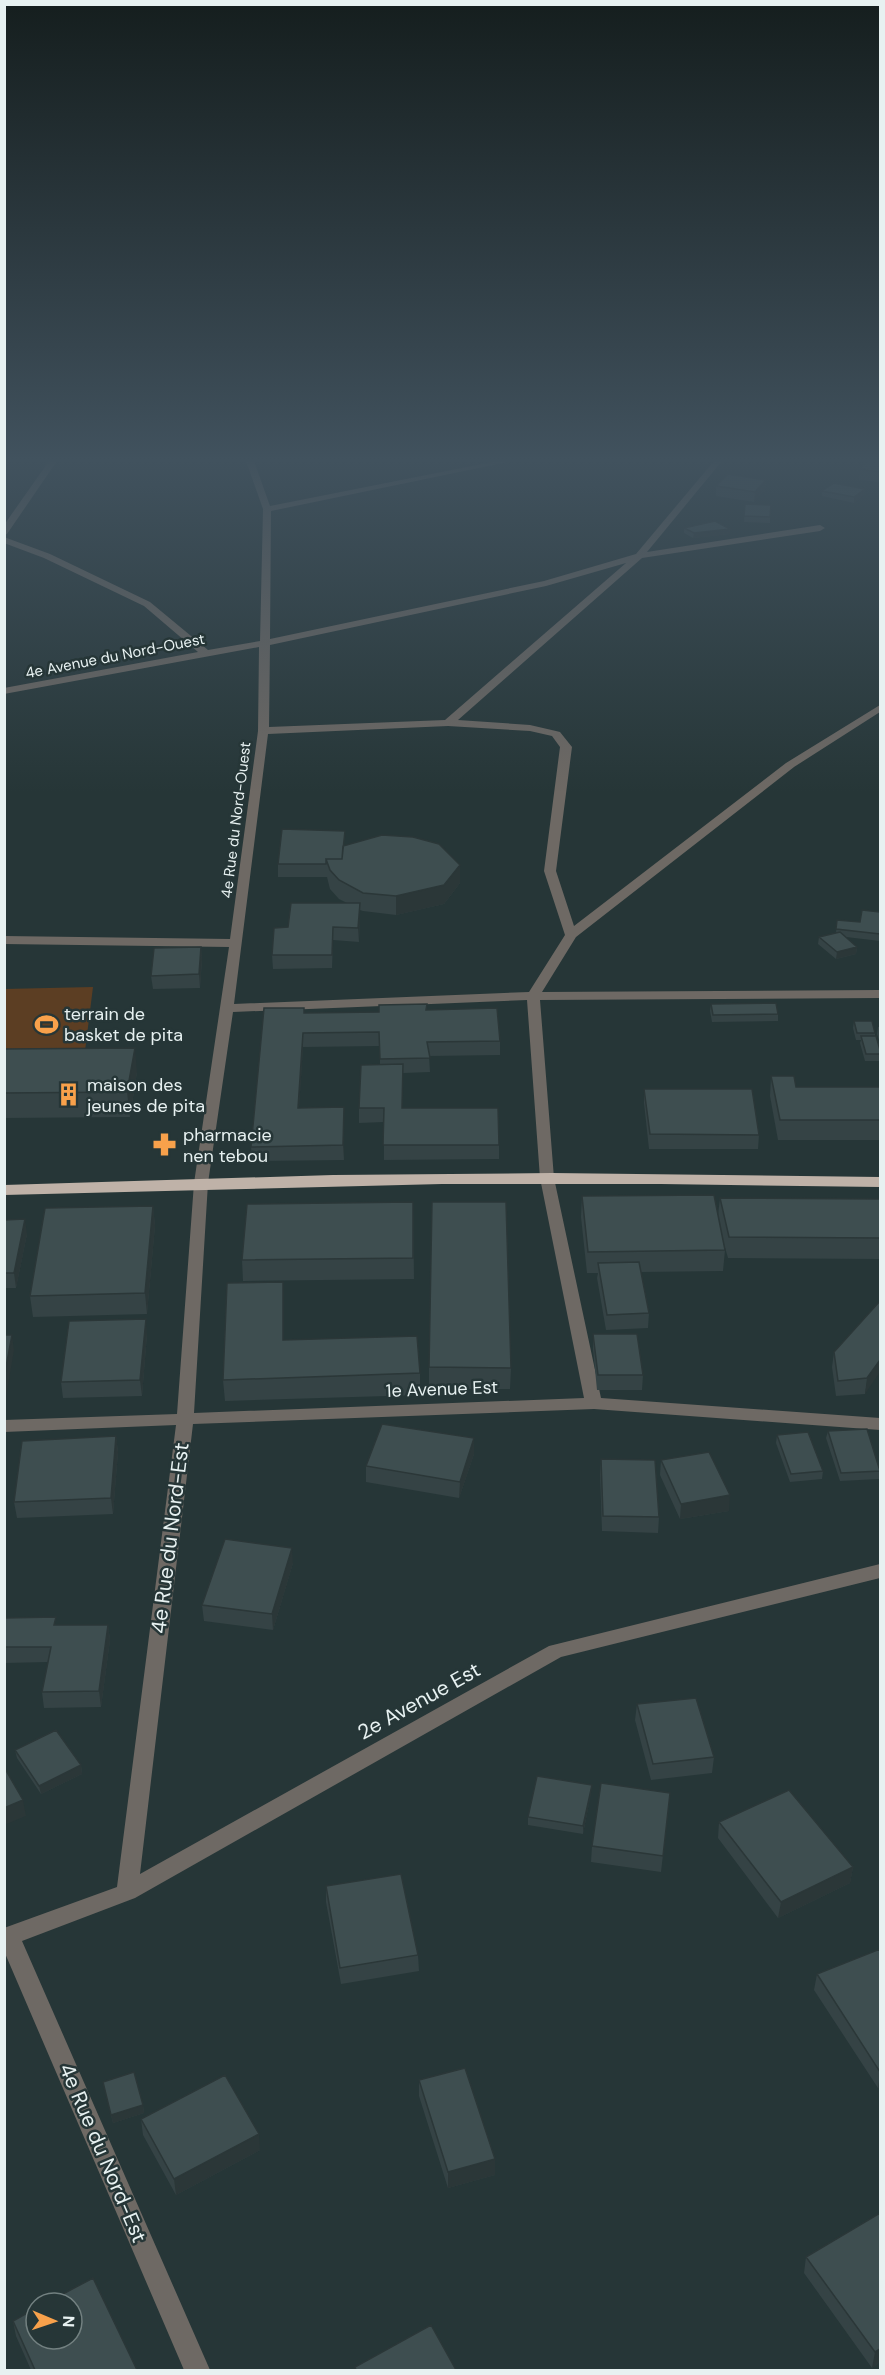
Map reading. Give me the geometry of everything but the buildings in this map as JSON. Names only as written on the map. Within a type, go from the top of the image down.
[{"type":"highway","points":[[4,1190],[201,1183],[547,1178],[732,1178],[880,1182]]},
{"type":"street","points":[[80,572],[147,604],[206,654]]},
{"type":"street","name":"4e Rue du Nord-Ouest","points":[[201,1183],[227,1008],[262,731],[267,572]]},
{"type":"street","name":"4e Avenue du Nord-Ouest","points":[[4,692],[266,643],[546,583],[584,572]]},
{"type":"street","points":[[448,723],[621,572]]},
{"type":"street","points":[[594,1403],[547,1178],[533,996],[571,935],[790,765],[880,708]]},
{"type":"street","points":[[262,731],[448,723],[530,728],[556,734],[566,747],[550,872],[571,935]]},
{"type":"street","points":[[4,940],[235,943]]},
{"type":"street","points":[[227,1008],[533,996],[880,994]]},
{"type":"street","name":"4e Rue du Nord-Est","points":[[127,1893],[185,1418],[201,1183]]},
{"type":"street","name":"1e Avenue Est","points":[[4,1426],[594,1403],[880,1424]]},
{"type":"street","name":"2e Avenue Est","points":[[7,1937],[127,1893],[556,1651],[880,1571]]},
{"type":"street","name":"4e Rue du Nord-Est","points":[[7,1937],[197,2370]]},
{"type":"shaded area","name":"terrain de basket de pita","points":[[93,987],[84,1059],[5,1062],[4,989]]},
{"type":"place","name":"terrain de basket de pita","points":[[46,1024]]},
{"type":"place","name":"maison des jeunes de pita","points":[[69,1095]]},
{"type":"place","name":"pharmacie nen tebou","points":[[165,1145]]}]
